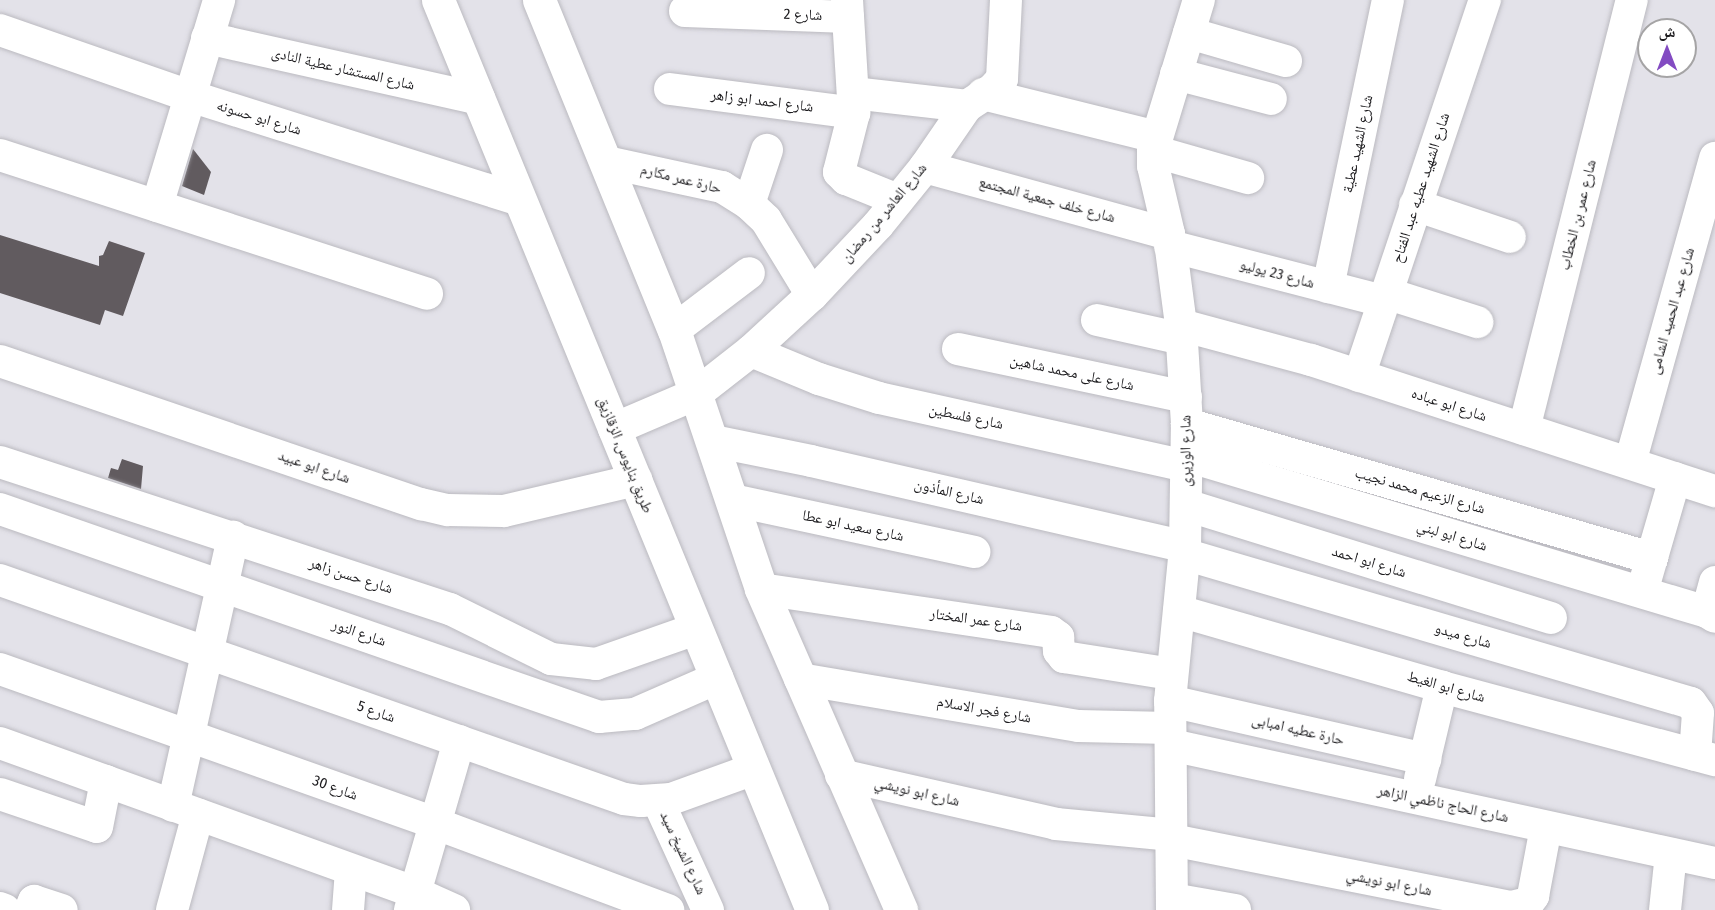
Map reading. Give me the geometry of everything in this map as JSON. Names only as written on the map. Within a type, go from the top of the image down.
[{"type":"main road","name":"طريق بنايوس, الزقازيق","points":[[438,0],[812,910]]},
{"type":"main road","points":[[539,0],[674,330],[761,589],[901,910]]},
{"type":"street","points":[[157,206],[219,0]]},
{"type":"street","name":"شارع العاشر من رمضان","points":[[614,429],[696,394],[751,351],[812,295],[898,200],[975,100],[998,86],[1004,72],[1006,0]]},
{"type":"street","name":"شارع الوزيرى","points":[[1172,905],[1170,712],[1184,550],[1187,411],[1182,332],[1169,240],[1153,166],[1155,144],[1198,0]]},
{"type":"street","name":"شارع الشهيد عطية","points":[[1328,287],[1388,0]]},
{"type":"street","name":"شارع الشهيد عطيه عبد الفتاح","points":[[1359,376],[1485,0]]},
{"type":"street","name":"شارع عمر بن الخطاب","points":[[1524,429],[1632,0]]},
{"type":"street","points":[[848,8],[854,103],[839,172],[846,179],[898,200]]},
{"type":"street","name":"شارع 2","points":[[685,10],[848,8]]},
{"type":"street","name":"شارع ابو حسونه","points":[[0,30],[190,96],[520,200]]},
{"type":"street","points":[[1189,33],[1286,61]]},
{"type":"street","name":"شارع المستشار عطية النادى","points":[[207,38],[479,99]]},
{"type":"street","points":[[1176,74],[1271,99]]},
{"type":"street","name":"شارع احمد ابو زاهر","points":[[670,90],[854,103],[975,100],[1155,144],[1248,178]]},
{"type":"street","points":[[749,204],[767,150]]},
{"type":"street","points":[[0,154],[427,294]]},
{"type":"street","name":"شارع عبد الحميد الشامى","points":[[1630,463],[1715,158]]},
{"type":"street","name":"حارة عمر مكارم","points":[[606,162],[722,187],[749,204],[766,220],[812,295]]},
{"type":"street","name":"شارع خلف جمعية المجتمع","points":[[925,167],[1169,240]]},
{"type":"street","points":[[1415,205],[1510,237]]},
{"type":"street","name":"شارع 23 يوليو","points":[[1169,240],[1328,287],[1385,297],[1477,322]]},
{"type":"street","points":[[674,330],[749,273]]},
{"type":"street","name":"شارع ابو عباده","points":[[1097,320],[1266,346],[1715,491]]},
{"type":"street","name":"شارع على محمد شاهين","points":[[958,349],[1187,411]]},
{"type":"street","name":"شارع فلسطين","points":[[751,351],[819,379],[879,398],[1187,461]]},
{"type":"street","name":"شارع ابو عبيد","points":[[0,362],[421,504],[448,510],[504,511],[636,480]]},
{"type":"street","name":"شارع الزعيم محمد نجيب","points":[[1187,411],[1652,558]]},
{"type":"street","name":"شارع المأذون","points":[[713,441],[811,460],[1184,550]]},
{"type":"street","name":"شارع ابو لبني","points":[[1187,461],[1711,615]]},
{"type":"street","name":"شارع حسن زاهر","points":[[0,462],[450,609],[482,622],[530,651],[551,659],[573,664],[596,664],[696,629]]},
{"type":"street","points":[[1642,593],[1675,478]]},
{"type":"street","name":"شارع سعيد ابو عطا","points":[[732,500],[974,552]]},
{"type":"street","name":"شارع ابو احمد","points":[[1186,505],[1551,618]]},
{"type":"street","name":"شارع النور","points":[[0,509],[599,717],[635,714],[717,678]]},
{"type":"street","points":[[172,910],[186,810],[189,736],[233,537]]},
{"type":"street","name":"شارع ميدو","points":[[1184,550],[1691,703],[1698,713],[1705,757]]},
{"type":"street","name":"شارع 5","points":[[0,580],[624,799],[658,801],[684,796],[754,769]]},
{"type":"street","points":[[1711,615],[1715,582]]},
{"type":"street","name":"شارع عمر المختار","points":[[761,589],[1051,632],[1058,637],[1059,651],[1064,657],[1170,712]]},
{"type":"street","name":"شارع ابو الغيط","points":[[1179,610],[1442,687],[1705,757]]},
{"type":"street","name":"شارع 30","points":[[0,669],[434,823],[668,910]]},
{"type":"street","name":"شارع فجر الاسلام","points":[[800,679],[1078,726],[1170,712]]},
{"type":"street","points":[[1416,798],[1442,687]]},
{"type":"street","name":"حارة عطيه امبابى","points":[[1170,712],[1425,759]]},
{"type":"street","name":"شارع الحاج ناظمي الزاهر","points":[[1170,712],[1416,798],[1715,863]]},
{"type":"street","points":[[412,901],[459,741]]},
{"type":"street","points":[[0,743],[351,870],[412,901],[454,910]]},
{"type":"street","name":"شارع ابو نويشي","points":[[841,775],[1056,824],[1172,837],[1520,907],[1533,896],[1546,827]]},
{"type":"street","points":[[0,794],[97,827],[106,781]]},
{"type":"street","name":"شارع الشيخ سيد","points":[[658,801],[708,908]]},
{"type":"street","points":[[1665,910],[1671,854]]},
{"type":"street","points":[[348,910],[351,870]]},
{"type":"street","points":[[30,910],[34,901],[62,910]]},
{"type":"street","points":[[1172,905],[1235,910]]},
{"type":"street","points":[[0,908],[5,910]]},
{"type":"building","points":[[193,149],[211,172],[204,195],[182,186]]},
{"type":"building","points":[[0,235],[99,266],[99,256],[103,255],[109,241],[145,253],[123,316],[105,310],[100,325],[0,293]]},
{"type":"building","points":[[122,459],[143,466],[141,489],[108,478],[111,468],[118,470]]}]
